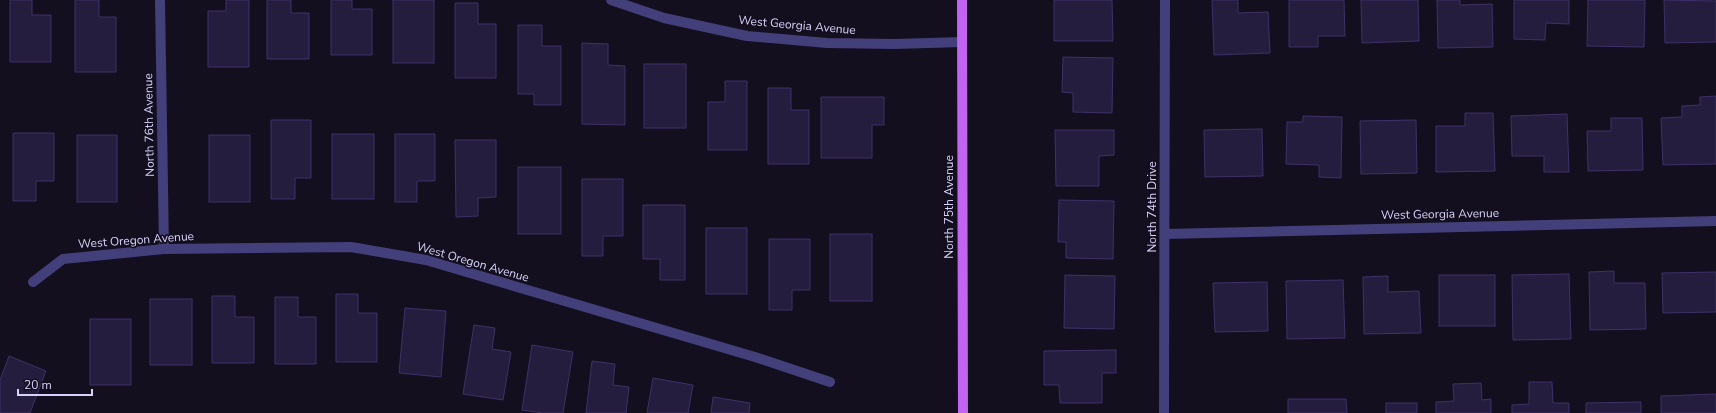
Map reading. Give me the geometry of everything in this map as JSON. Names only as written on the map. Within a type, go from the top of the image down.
[{"type":"main road","name":"North 75th Avenue","points":[[962,0],[963,413]]},
{"type":"street","name":"North 76th Avenue","points":[[160,0],[164,249]]},
{"type":"street","name":"West Georgia Avenue","points":[[611,0],[664,18],[747,36],[827,44],[962,42]]},
{"type":"street","name":"North 74th Drive","points":[[1164,0],[1164,413]]},
{"type":"street","name":"West Georgia Avenue","points":[[1165,234],[1716,221]]},
{"type":"street","name":"West Oregon Avenue","points":[[33,282],[63,259],[164,249],[351,246],[426,260],[754,356],[830,382]]},
{"type":"building","points":[[10,0],[32,0],[32,15],[51,15],[51,62],[10,62]]},
{"type":"building","points":[[75,0],[99,0],[99,17],[116,17],[116,72],[75,72]]},
{"type":"building","points":[[226,0],[249,0],[249,67],[208,67],[208,11],[226,11]]},
{"type":"building","points":[[267,0],[291,0],[291,13],[309,13],[309,59],[267,59]]},
{"type":"building","points":[[331,0],[352,0],[352,9],[372,9],[372,55],[331,55]]},
{"type":"building","points":[[393,0],[434,0],[434,63],[393,63]]},
{"type":"building","points":[[1054,0],[1112,0],[1113,41],[1054,41]]},
{"type":"building","points":[[1212,0],[1238,0],[1238,13],[1268,12],[1270,53],[1214,55]]},
{"type":"building","points":[[1289,0],[1344,0],[1345,36],[1318,36],[1318,47],[1289,47]]},
{"type":"building","points":[[1361,0],[1418,0],[1419,41],[1362,43]]},
{"type":"building","points":[[1437,0],[1460,0],[1460,5],[1492,4],[1493,47],[1438,48]]},
{"type":"building","points":[[1514,0],[1569,0],[1569,24],[1546,23],[1545,40],[1514,39]]},
{"type":"building","points":[[1588,0],[1645,0],[1644,47],[1587,46]]},
{"type":"building","points":[[1664,0],[1716,1],[1716,42],[1665,43]]},
{"type":"building","points":[[455,3],[478,3],[478,24],[496,24],[496,78],[455,78]]},
{"type":"building","points":[[518,25],[542,25],[542,46],[561,46],[561,105],[534,105],[534,94],[518,94]]},
{"type":"building","points":[[582,43],[608,44],[608,65],[625,66],[625,125],[582,124]]},
{"type":"building","points":[[1063,57],[1113,58],[1112,113],[1073,112],[1073,93],[1062,92]]},
{"type":"building","points":[[644,64],[686,64],[686,128],[644,128]]},
{"type":"building","points":[[725,81],[747,81],[747,150],[708,150],[708,102],[725,102]]},
{"type":"building","points":[[768,88],[791,88],[791,110],[809,110],[809,164],[768,164]]},
{"type":"building","points":[[1716,96],[1716,164],[1663,165],[1661,118],[1682,117],[1682,106],[1700,105],[1700,97]]},
{"type":"building","points":[[821,97],[884,97],[884,125],[872,125],[872,158],[821,158]]},
{"type":"building","points":[[1465,113],[1493,113],[1495,171],[1436,172],[1436,126],[1465,126]]},
{"type":"building","points":[[1567,114],[1569,172],[1544,172],[1544,156],[1512,156],[1511,116]]},
{"type":"building","points":[[1303,116],[1342,117],[1341,178],[1319,177],[1319,165],[1286,164],[1287,122],[1303,122]]},
{"type":"building","points":[[1611,118],[1642,118],[1643,170],[1588,171],[1587,131],[1611,131]]},
{"type":"building","points":[[271,120],[311,120],[311,178],[295,178],[295,199],[271,199]]},
{"type":"building","points":[[1416,120],[1417,173],[1361,174],[1360,121]]},
{"type":"building","points":[[1262,129],[1263,176],[1205,177],[1204,130]]},
{"type":"building","points":[[1055,130],[1114,130],[1114,155],[1099,156],[1099,186],[1056,186]]},
{"type":"building","points":[[13,133],[54,133],[54,181],[36,181],[36,201],[13,201]]},
{"type":"building","points":[[332,134],[374,134],[374,199],[332,199]]},
{"type":"building","points":[[395,134],[435,134],[435,181],[417,181],[417,202],[395,202]]},
{"type":"building","points":[[77,135],[117,135],[117,202],[77,202]]},
{"type":"building","points":[[209,135],[250,135],[250,202],[209,202]]},
{"type":"building","points":[[455,140],[496,140],[496,197],[478,198],[478,216],[456,217]]},
{"type":"building","points":[[518,167],[561,167],[561,234],[518,234]]},
{"type":"building","points":[[582,179],[623,179],[623,236],[603,236],[603,256],[582,256]]},
{"type":"building","points":[[1059,200],[1114,201],[1113,259],[1066,258],[1066,242],[1058,242]]},
{"type":"building","points":[[643,205],[685,205],[685,280],[660,280],[660,259],[643,259]]},
{"type":"building","points":[[706,228],[747,228],[747,294],[706,294]]},
{"type":"building","points":[[830,234],[872,234],[872,301],[830,301]]},
{"type":"building","points":[[769,239],[810,239],[810,290],[792,290],[792,310],[769,310]]},
{"type":"building","points":[[1614,271],[1614,283],[1645,283],[1646,329],[1590,330],[1589,272]]},
{"type":"building","points":[[1716,272],[1716,312],[1663,313],[1662,273]]},
{"type":"building","points":[[1569,274],[1571,339],[1513,340],[1512,275]]},
{"type":"building","points":[[1065,275],[1115,276],[1114,329],[1064,328]]},
{"type":"building","points":[[1439,275],[1495,275],[1495,326],[1439,326]]},
{"type":"building","points":[[1388,276],[1388,292],[1419,291],[1421,333],[1364,334],[1363,277]]},
{"type":"building","points":[[1343,280],[1345,338],[1287,339],[1286,281]]},
{"type":"building","points":[[1267,282],[1268,331],[1215,332],[1213,283]]},
{"type":"building","points":[[336,294],[358,294],[358,313],[377,313],[377,362],[336,362]]},
{"type":"building","points":[[212,296],[235,296],[235,317],[254,317],[254,363],[212,363]]},
{"type":"building","points":[[275,297],[298,297],[298,317],[316,317],[316,364],[275,364]]},
{"type":"building","points":[[150,299],[192,299],[192,365],[150,365]]},
{"type":"building","points":[[405,308],[446,311],[441,377],[399,373]]},
{"type":"building","points":[[90,319],[131,319],[131,385],[90,385]]},
{"type":"building","points":[[474,325],[495,328],[492,349],[511,352],[503,400],[463,394]]},
{"type":"building","points":[[532,345],[573,352],[563,413],[543,413],[522,410]]},
{"type":"building","points":[[1116,350],[1116,373],[1102,373],[1102,403],[1060,403],[1059,385],[1044,385],[1044,351]]},
{"type":"building","points":[[9,356],[46,371],[30,413],[0,413],[0,380]]},
{"type":"building","points":[[592,361],[615,364],[613,385],[629,387],[626,413],[586,413]]},
{"type":"building","points":[[653,378],[693,385],[688,413],[647,413]]},
{"type":"building","points":[[1529,382],[1552,382],[1553,403],[1569,403],[1569,413],[1512,413],[1512,405],[1529,404]]},
{"type":"building","points":[[1481,383],[1482,400],[1491,399],[1491,413],[1436,413],[1436,402],[1454,401],[1453,384]]},
{"type":"building","points":[[1716,394],[1716,413],[1661,413],[1661,396]]},
{"type":"building","points":[[713,397],[750,403],[749,413],[711,413]]},
{"type":"building","points":[[1288,399],[1346,399],[1347,413],[1288,413]]},
{"type":"building","points":[[1641,402],[1641,413],[1586,413],[1586,403]]},
{"type":"building","points":[[1386,403],[1417,403],[1417,413],[1386,413]]}]
